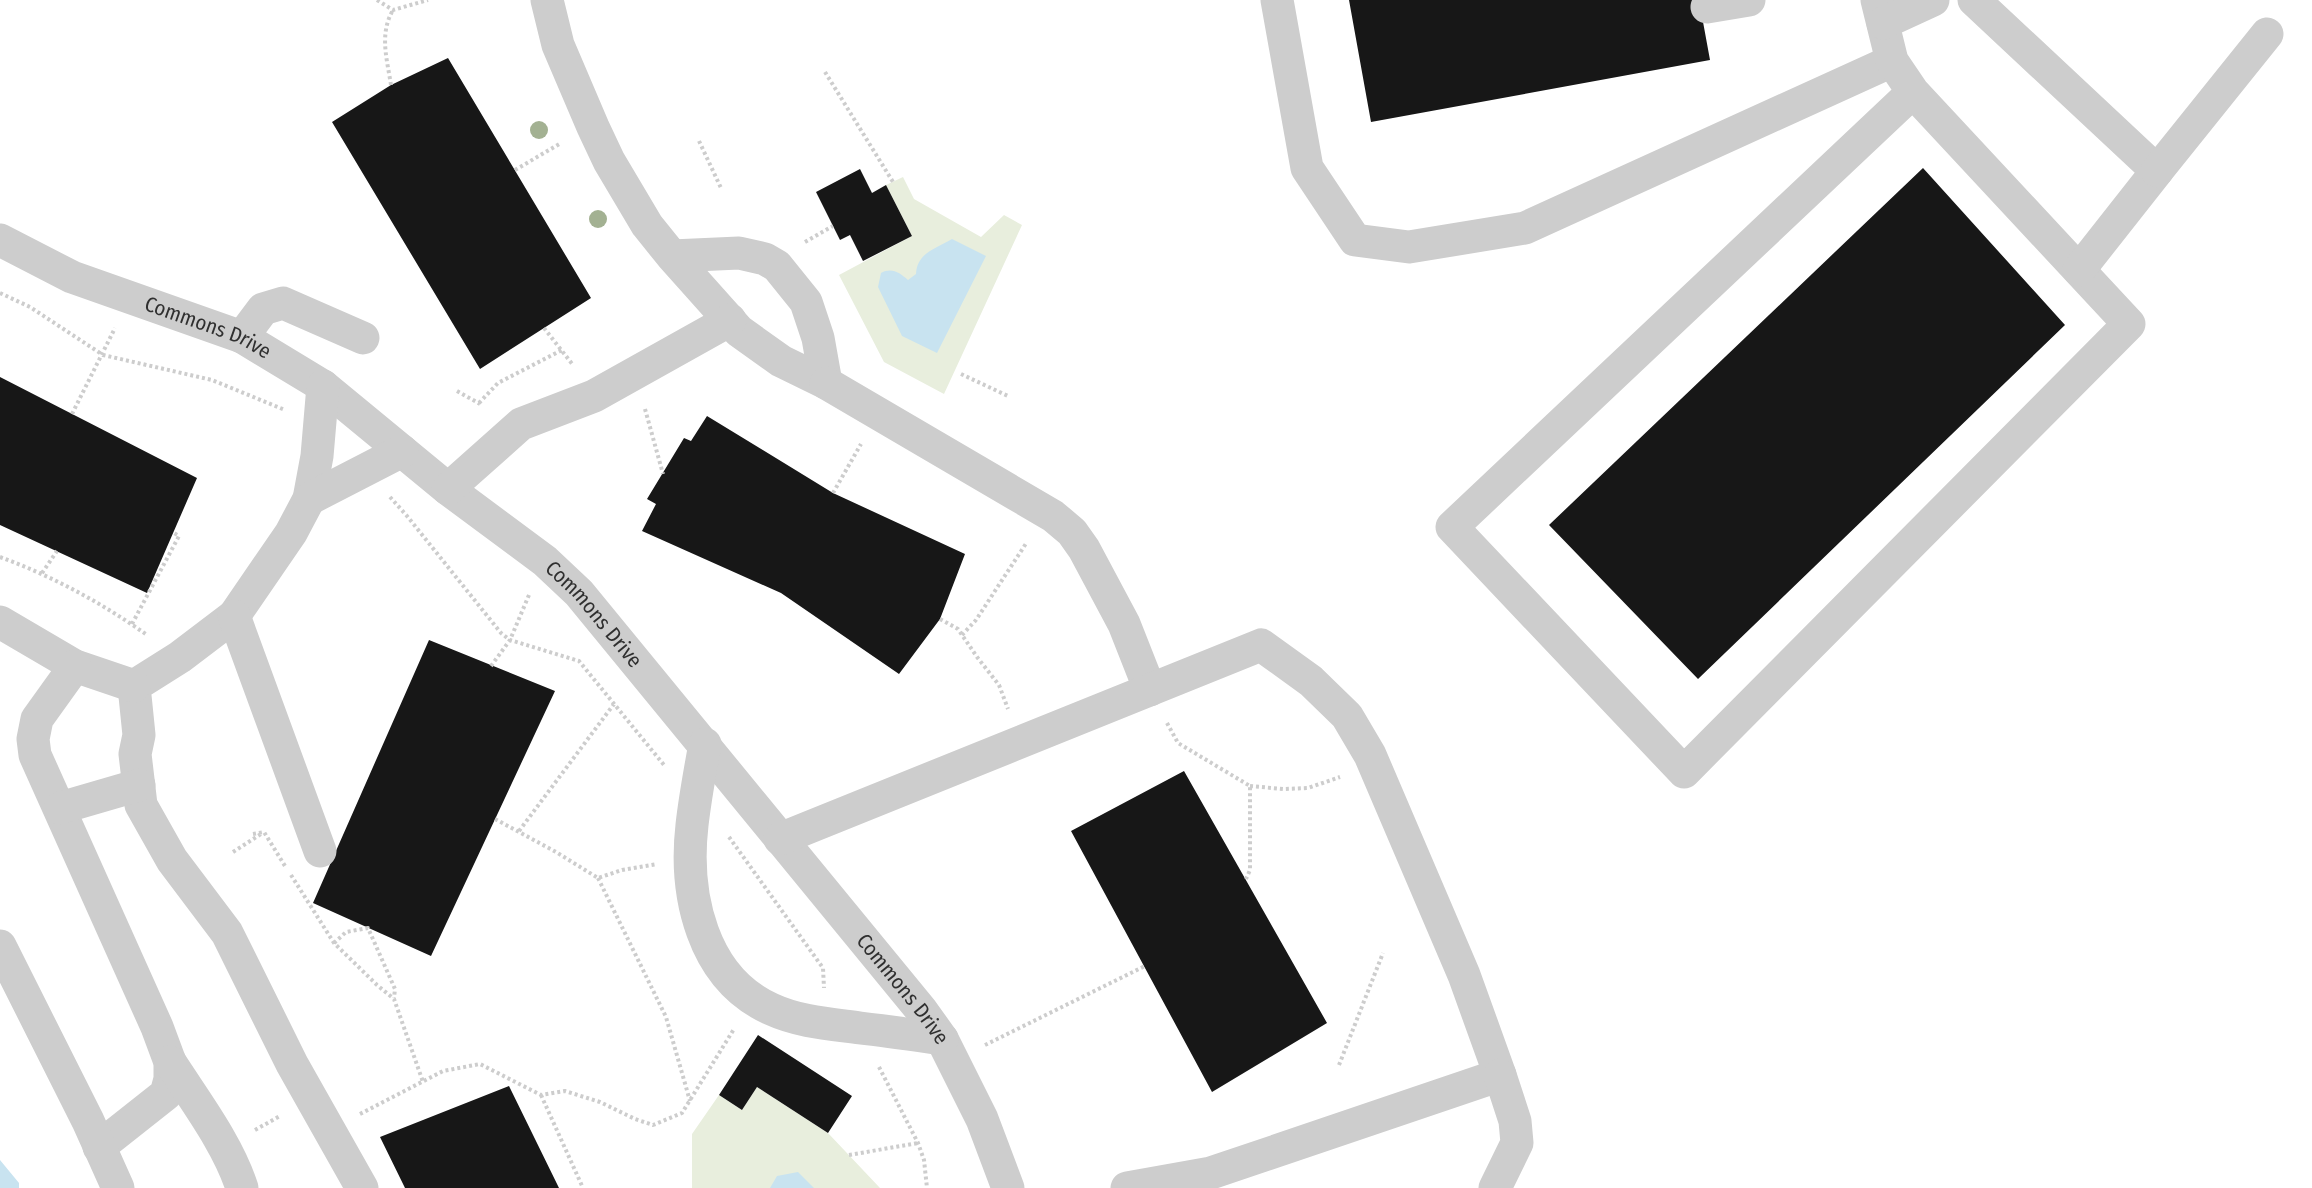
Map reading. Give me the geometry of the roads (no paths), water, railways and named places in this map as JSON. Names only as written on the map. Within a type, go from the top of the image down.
[{"type":"street","points":[[547,0],[558,45],[609,161],[647,225],[672,256],[739,331],[781,361],[826,383],[1047,513],[1072,532],[1084,549],[1124,624],[1150,690]]},
{"type":"street","points":[[1277,0],[1306,168],[1354,240],[1409,248],[1525,228],[1893,61]]},
{"type":"street","points":[[1707,7],[1749,0]]},
{"type":"street","points":[[1913,92],[1452,527],[1684,772],[2129,324],[1913,92],[1893,61],[1880,11],[1933,0]]},
{"type":"street","points":[[1974,0],[2157,171]]},
{"type":"street","points":[[2079,270],[2266,34]]},
{"type":"street","name":"Commons Drive","points":[[0,240],[72,278],[243,337],[323,386],[448,489],[545,561],[579,594],[705,744],[922,1011],[947,1050],[991,1138],[1008,1188]]},
{"type":"street","points":[[672,256],[739,253],[765,259],[777,266],[806,302],[818,338],[826,383]]},
{"type":"street","points":[[243,337],[263,309],[283,303],[363,338]]},
{"type":"street","points":[[448,489],[521,424],[594,396],[730,320]]},
{"type":"street","points":[[134,686],[180,657],[234,616],[291,532],[309,499],[320,425],[323,386]]},
{"type":"street","points":[[309,499],[402,451]]},
{"type":"street","points":[[234,616],[320,850]]},
{"type":"street","points":[[0,622],[75,666],[134,686]]},
{"type":"street","points":[[780,839],[1262,645],[1311,681],[1347,716],[1375,765],[1464,975],[1515,1121],[1517,1143],[1495,1188]]},
{"type":"street","points":[[75,666],[37,719],[33,739],[35,755],[157,1027],[170,1062],[209,1121],[239,1176],[242,1188]]},
{"type":"street","points":[[134,686],[139,735],[135,754],[141,805],[172,860],[227,933],[292,1064],[363,1188]]},
{"type":"street","points":[[705,744],[691,826],[690,859],[702,933],[718,965],[740,990],[771,1009],[810,1021],[874,1029],[947,1050]]},
{"type":"street","points":[[60,808],[139,785]]},
{"type":"street","points":[[0,946],[118,1188]]},
{"type":"street","points":[[99,1147],[166,1094],[170,1079],[170,1062]]},
{"type":"street","points":[[1127,1188],[1211,1173],[1500,1075]]},
{"type":"water","points":[[952,239],[986,256],[937,353],[902,336],[878,287],[881,273],[885,271],[896,272],[908,280],[916,274],[923,256]]},
{"type":"water","points":[[0,1160],[19,1183],[19,1188],[0,1188]]},
{"type":"water","points":[[798,1172],[814,1188],[770,1188],[777,1176]]}]
